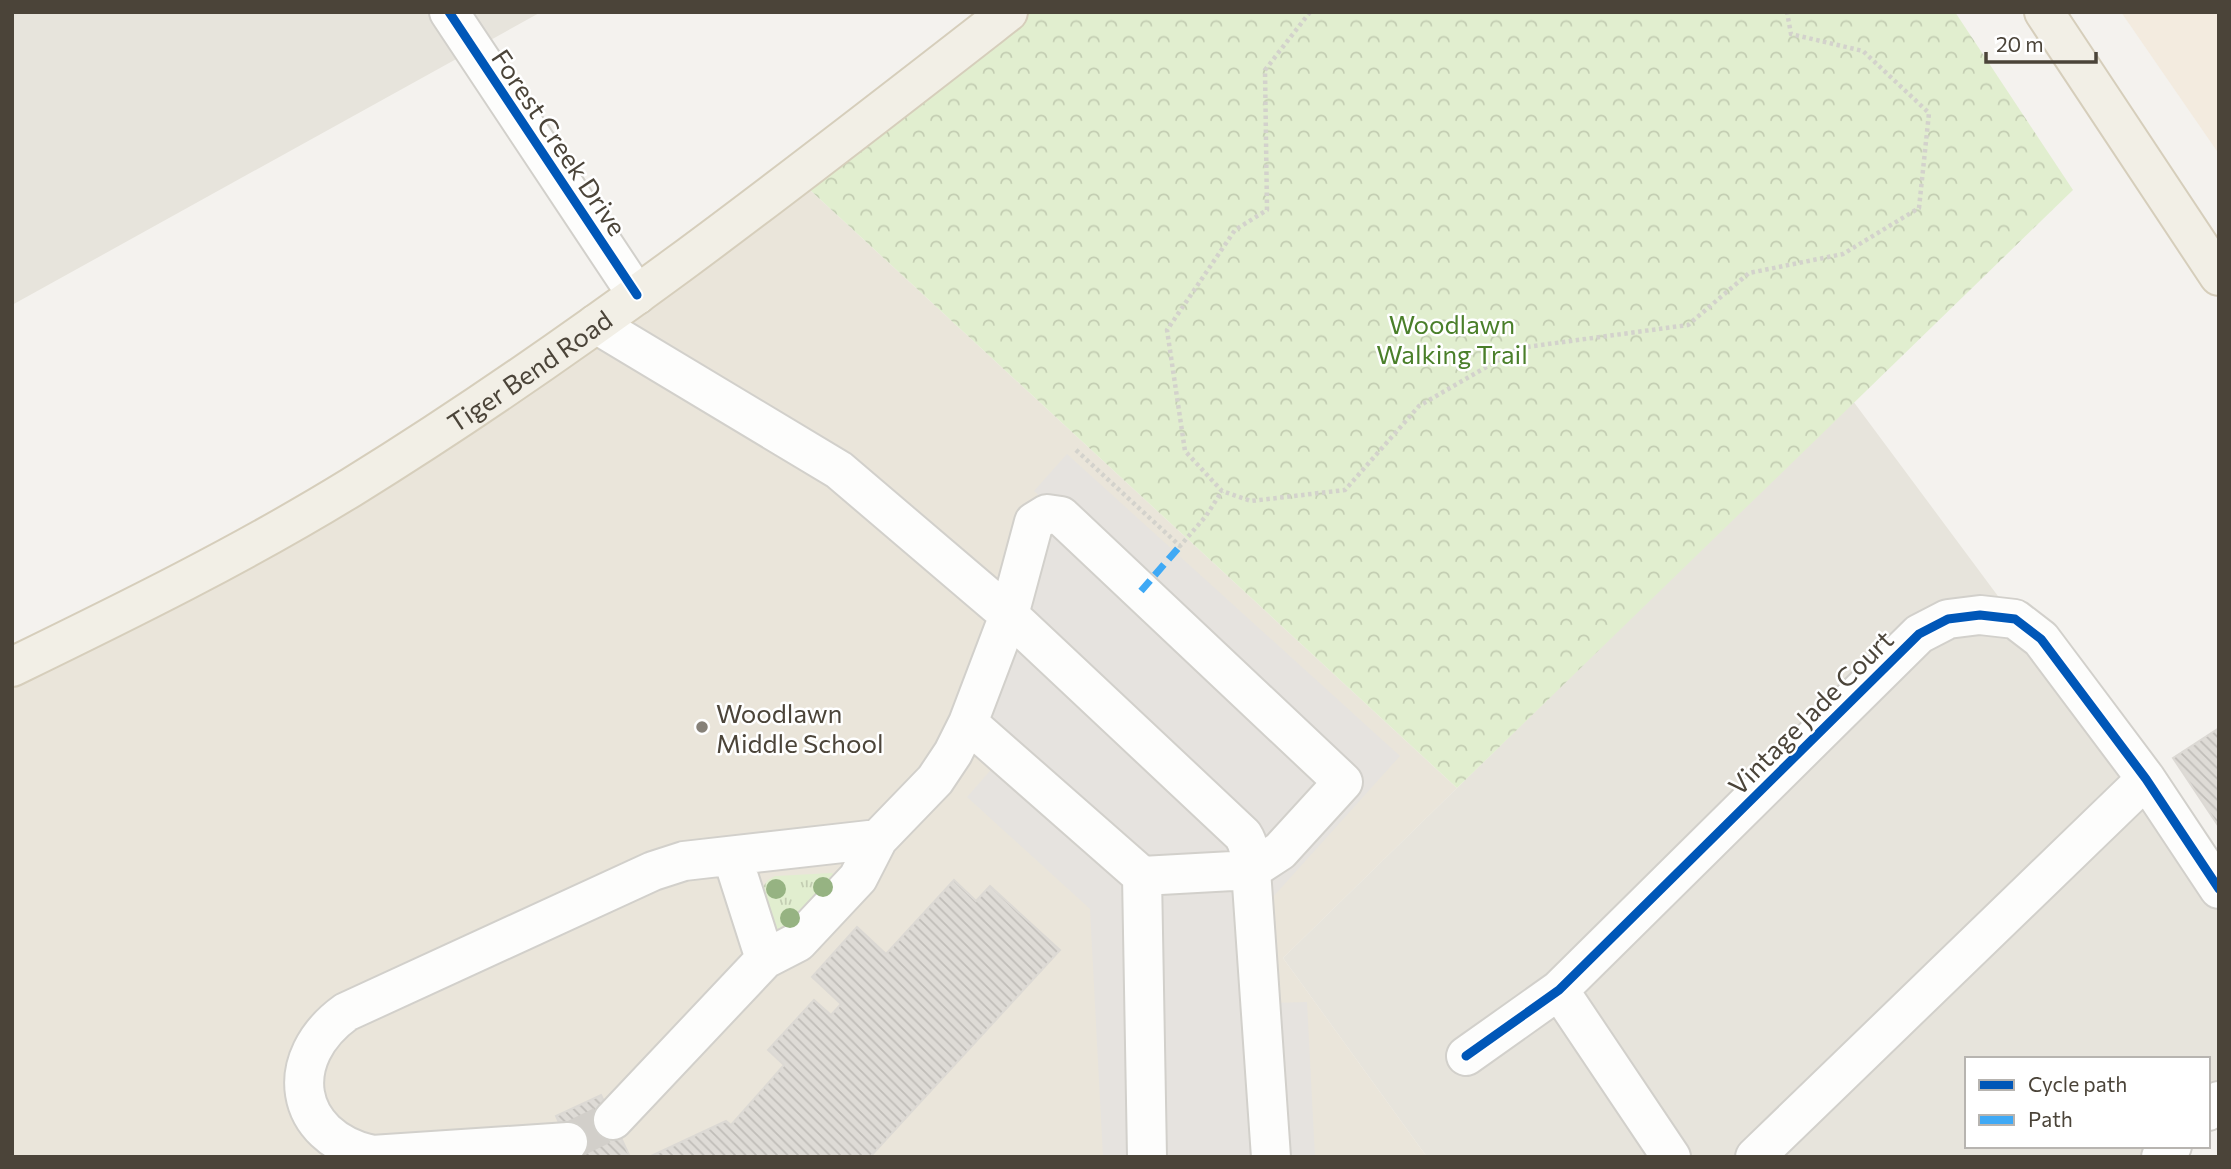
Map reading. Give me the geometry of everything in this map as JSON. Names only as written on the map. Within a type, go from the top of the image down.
[{"type":"main road","name":"Tiger Bend Road","points":[[12,667],[246,548],[349,489],[432,437],[637,295],[796,177],[1008,12]]},
{"type":"main road","points":[[2044,12],[2219,276]]},
{"type":"street","name":"Forest Creek Drive","points":[[449,12],[637,295]]},
{"type":"street","points":[[596,324],[839,470],[1009,615],[1243,835],[1250,851],[1271,1157]]},
{"type":"street","points":[[613,1120],[765,959],[798,942],[807,933],[858,878],[878,839],[935,780],[968,723],[1009,615],[1034,522],[1047,514],[1062,516],[1343,782],[1280,851],[1251,870],[1142,876],[968,723]]},
{"type":"street","name":"Vintage Jade Court","points":[[1466,1056],[1559,990],[1919,634],[1948,619],[1980,615],[2015,619],[2041,639],[2146,779],[2219,889]]},
{"type":"street","points":[[1755,1157],[2146,779]]},
{"type":"street","points":[[568,1142],[372,1155],[354,1150],[337,1142],[314,1120],[304,1084],[307,1058],[319,1036],[346,1012],[653,872],[684,861],[878,839]]},
{"type":"street","points":[[732,856],[765,959]]},
{"type":"street","points":[[1142,876],[1147,1157]]},
{"type":"street","points":[[1559,990],[1671,1157]]},
{"type":"path","points":[[1310,12],[1265,70],[1266,210],[1235,230],[1167,330],[1185,451],[1222,491],[1251,501],[1345,490],[1419,406],[1519,348],[1688,324],[1749,273],[1843,254],[1919,208],[1929,113],[1863,51],[1791,34],[1787,12]]},
{"type":"path","points":[[1076,450],[1180,546],[1206,516],[1222,491]]},
{"type":"shaded area","points":[[12,12],[541,12],[12,305]]},
{"type":"shaded area","points":[[2121,12],[2219,12],[2219,154]]},
{"type":"shaded area","name":"Woodlawn Middle School","points":[[796,177],[1457,788],[1283,958],[1427,1157],[12,1157],[12,667],[163,591]]},
{"type":"shaded area","points":[[1853,401],[2219,900],[2219,1101],[2210,1109],[2210,1057],[1965,1057],[1965,1148],[2170,1148],[2161,1157],[1427,1157],[1283,958]]},
{"type":"shaded area","points":[[1067,454],[1400,756],[1263,908],[1271,1003],[1307,1002],[1315,1157],[1103,1157],[1090,909],[967,797],[1004,755],[968,723],[1009,615],[1060,515],[1034,491]]},
{"type":"green space","name":"Woodlawn Walking Trail","points":[[1030,12],[1955,12],[2073,190],[1457,788],[796,177]]},
{"type":"green space","points":[[832,873],[835,876],[792,935],[778,932],[773,927],[762,888],[768,880],[775,876]]},
{"type":"building","points":[[2219,728],[2219,827],[2173,758]]},
{"type":"building","points":[[954,880],[976,901],[990,886],[1060,950],[870,1157],[649,1157],[726,1121],[731,1125],[784,1065],[768,1050],[814,1000],[831,1015],[841,1004],[812,977],[857,927],[886,954]]},
{"type":"building","points":[[601,1095],[630,1157],[575,1157],[556,1116]]},
{"type":"tunnel","points":[[568,1142],[613,1120]]},
{"type":"marked path","points":[[1141,591],[1180,546]]},
{"type":"cycle path","points":[[449,12],[637,295]]},
{"type":"cycle path","points":[[1466,1056],[1559,990],[1919,634],[1948,619],[1980,615],[2015,619],[2041,639],[2146,779],[2219,889]]},
{"type":"place","name":"Woodlawn Middle School","points":[[702,727]]}]
